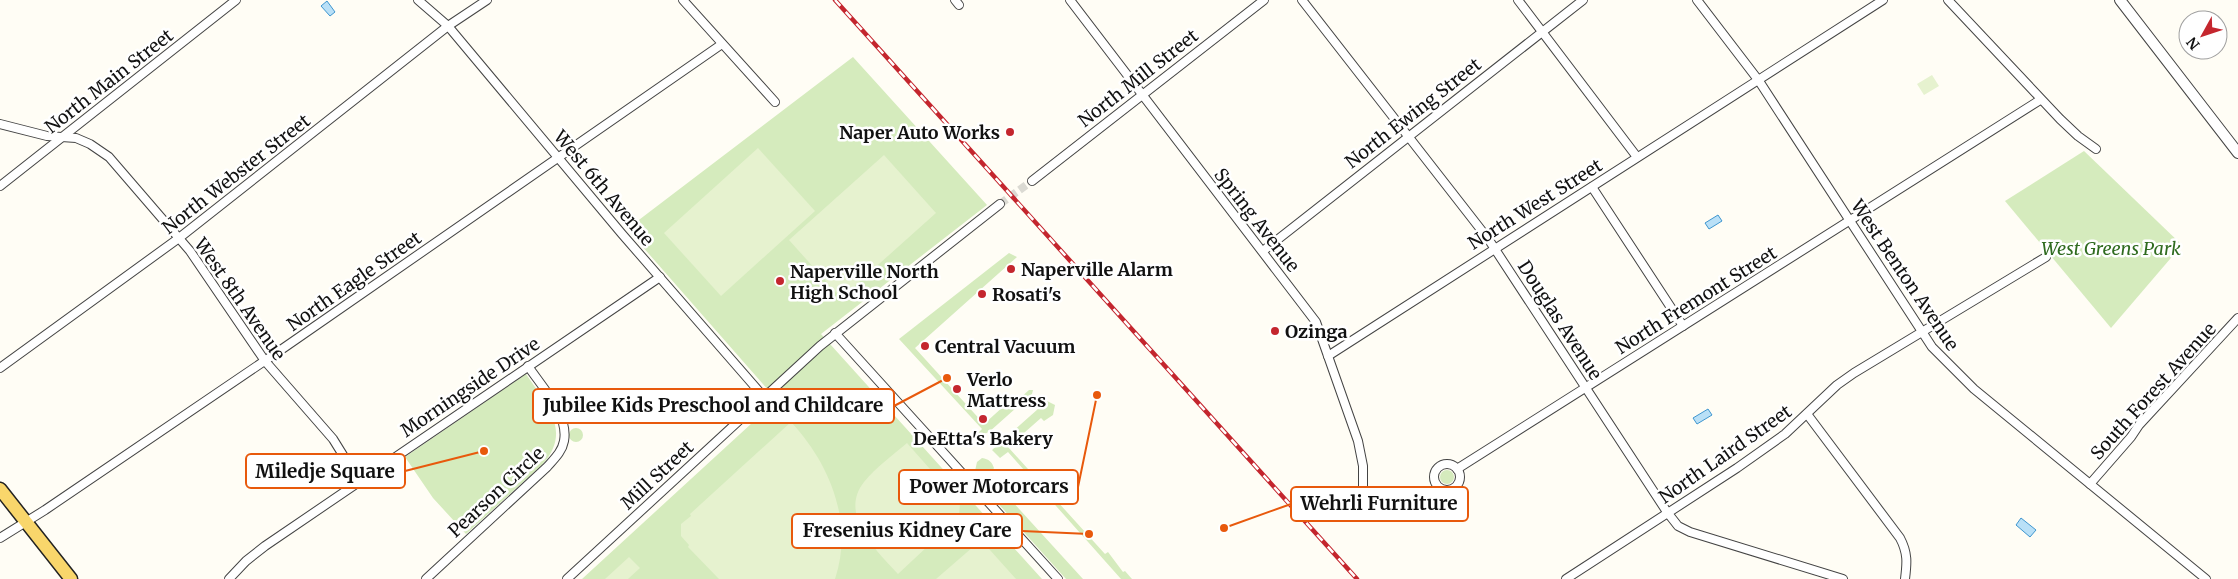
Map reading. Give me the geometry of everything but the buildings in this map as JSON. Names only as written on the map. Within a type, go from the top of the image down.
[{"type":"main road","points":[[0,489],[72,579]]},
{"type":"street","name":"North Main Street","points":[[0,186],[236,0]]},
{"type":"street","name":"West 6th Avenue","points":[[418,0],[448,26],[764,397]]},
{"type":"street","name":"North Webster Street","points":[[0,368],[179,238],[448,26],[487,0]]},
{"type":"street","points":[[684,0],[775,102]]},
{"type":"street","name":"Spring Avenue","points":[[1070,0],[1316,322],[1358,441],[1363,466],[1363,486]]},
{"type":"street","name":"North Mill Street","points":[[1032,181],[1264,0]]},
{"type":"street","name":"Douglas Avenue","points":[[1302,0],[1495,247],[1667,512],[1678,526],[1690,532],[1843,579]]},
{"type":"street","points":[[1518,0],[1637,157]]},
{"type":"street","name":"North Ewing Street","points":[[1263,251],[1583,0]]},
{"type":"street","name":"West Benton Avenue","points":[[1697,0],[1759,81],[1921,332],[1944,360],[1974,389],[2206,579]]},
{"type":"street","name":"North West Street","points":[[1328,356],[1495,247],[1759,81],[1883,0]]},
{"type":"street","points":[[1948,0],[2040,100],[2078,136],[2096,149]]},
{"type":"street","points":[[2120,0],[2238,153]]},
{"type":"street","name":"North Eagle Street","points":[[0,538],[265,361],[722,44]]},
{"type":"street","name":"North Fremont Street","points":[[1457,469],[2040,100]]},
{"type":"street","name":"West 8th Avenue","points":[[0,124],[17,130],[83,141],[109,157],[179,238],[218,291],[265,361],[333,439],[359,481]]},
{"type":"street","points":[[1592,187],[1683,326]]},
{"type":"street","name":"Mill Street","points":[[567,579],[835,333],[1000,204]]},
{"type":"street","name":"North Laird Street","points":[[1566,579],[1786,434],[1837,385],[1854,373],[2046,257]]},
{"type":"street","name":"Morningside Drive","points":[[229,579],[264,546],[660,277]]},
{"type":"street","name":"South Forest Avenue","points":[[2090,484],[2132,437],[2139,425],[2238,318]]},
{"type":"street","points":[[835,333],[1058,579]]},
{"type":"street","name":"Pearson Circle","points":[[426,579],[547,467],[560,452],[564,438],[561,418],[528,366]]},
{"type":"street","points":[[1807,414],[1900,538],[1908,556],[1904,579]]},
{"type":"green space","name":"Naperville North High School","points":[[853,57],[987,205],[821,334],[1042,579],[582,579],[777,400],[627,229]]},
{"type":"green space","points":[[1932,75],[1939,86],[1924,95],[1917,84]]},
{"type":"green space","points":[[758,148],[815,211],[721,296],[664,233]]},
{"type":"green space","name":"West Greens Park","points":[[2084,151],[2182,245],[2111,328],[2005,201]]},
{"type":"green space","points":[[884,155],[936,213],[841,298],[789,240]]},
{"type":"green space","points":[[1009,253],[1017,257],[915,348],[984,424],[1015,396],[1020,398],[1029,390],[1033,390],[1032,394],[989,432],[979,436],[977,434],[982,429],[899,339]]},
{"type":"green space","points":[[526,374],[553,418],[556,429],[551,453],[542,465],[466,534],[433,498],[405,457]]},
{"type":"green space","points":[[1047,401],[1055,405],[1053,415],[1044,421],[1041,418],[1008,447],[1105,554],[1108,552],[1123,572],[1125,571],[1132,579],[1121,579],[1008,452],[1000,458],[992,450]]},
{"type":"green space","points":[[791,422],[817,456],[835,495],[840,515],[842,536],[840,558],[835,579],[719,579],[688,547],[689,545],[681,536],[681,524]]},
{"type":"green space","points":[[576,428],[581,430],[583,435],[581,440],[576,442],[571,440],[569,435],[571,430]]},
{"type":"green space","points":[[907,443],[960,503],[959,517],[898,574],[880,555],[863,532],[855,507],[857,494],[864,482],[879,466]]},
{"type":"green space","points":[[982,458],[991,462],[994,468],[989,476],[1083,579],[1066,579],[977,480],[975,471],[977,462]]},
{"type":"green space","points":[[1444,470],[1450,470],[1454,477],[1450,484],[1444,484],[1440,480],[1440,474]]},
{"type":"green space","points":[[981,540],[1016,579],[936,579]]},
{"type":"green space","points":[[629,557],[640,568],[628,579],[605,579]]},
{"type":"water","points":[[327,1],[335,12],[330,16],[321,6]]},
{"type":"water","points":[[1718,215],[1722,221],[1709,229],[1705,223]]},
{"type":"water","points":[[1708,409],[1712,415],[1697,424],[1693,418]]},
{"type":"water","points":[[2021,518],[2036,530],[2030,537],[2016,525]]},
{"type":"tunnel","points":[[1000,204],[1032,181]]},
{"type":"railway","points":[[835,0],[1357,579]]},
{"type":"place","name":"Naper Auto Works","points":[[1010,132]]},
{"type":"place","name":"Naperville Alarm","points":[[1011,269]]},
{"type":"place","name":"Naperville North High School","points":[[780,281]]},
{"type":"place","name":"Rosati's","points":[[982,294]]},
{"type":"place","name":"Ozinga","points":[[1275,331]]},
{"type":"place","name":"Central Vacuum","points":[[925,346]]},
{"type":"place","name":"Jubilee Kids Preschool and Childcare","points":[[947,378]]},
{"type":"place","name":"Verlo Mattress","points":[[957,389]]},
{"type":"place","name":"Power Motorcars","points":[[1097,395]]},
{"type":"place","name":"DeEtta's Bakery","points":[[983,419]]},
{"type":"place","name":"Miledje Square","points":[[484,451]]},
{"type":"place","name":"Wehrli Furniture","points":[[1224,528]]},
{"type":"place","name":"Fresenius Kidney Care","points":[[1089,534]]}]
